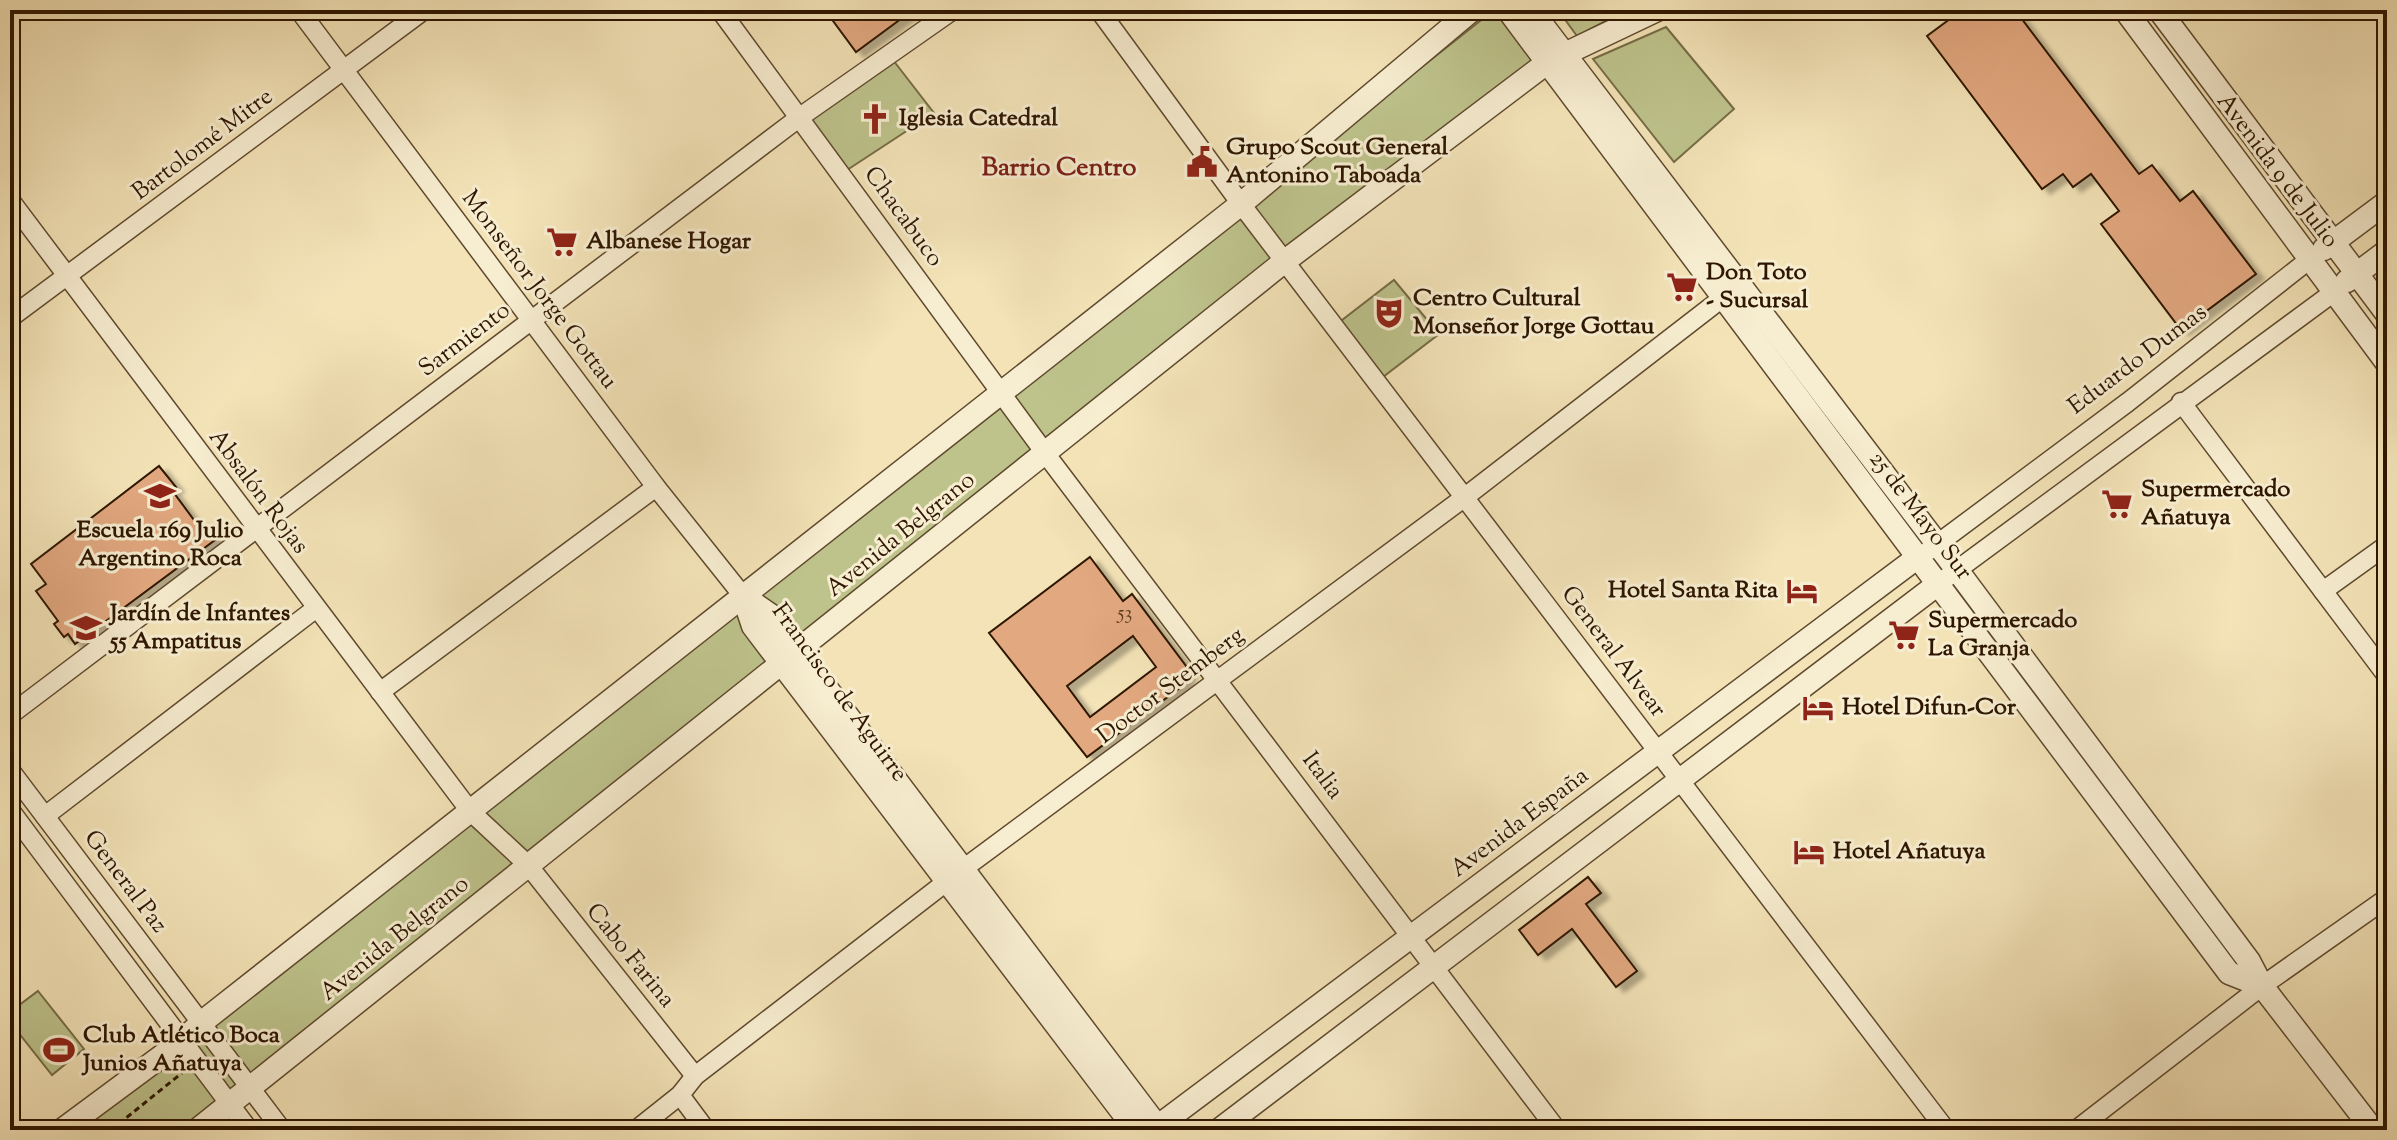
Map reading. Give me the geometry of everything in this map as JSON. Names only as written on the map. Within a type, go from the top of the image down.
[{"type":"street","name":"Monseñor Jorge Gottau","points":[[299,10],[656,487],[743,596]]},
{"type":"street","name":"Bartolomé Mitre","points":[[10,318],[424,10]]},
{"type":"street","name":"Chacabuco","points":[[720,10],[1045,453]]},
{"type":"street","name":"Sarmiento","points":[[10,715],[800,117],[953,10]]},
{"type":"street","name":"General Alvear","points":[[1099,10],[1241,204],[1946,1130]]},
{"type":"street","name":"Avenida Belgrano","points":[[62,1130],[182,1041],[1241,204],[1472,10]]},
{"type":"street","points":[[1508,10],[1556,58]]},
{"type":"street","points":[[1531,10],[1556,58]]},
{"type":"street","name":"Avenida Belgrano","points":[[197,1130],[1285,261],[1556,58],[1657,10]]},
{"type":"street","name":"Avenida 9 de Julio","points":[[2159,10],[2387,314]]},
{"type":"street","name":"Avenida 9 de Julio","points":[[2128,11],[2387,363]]},
{"type":"street","name":"25 de Mayo Sur","points":[[1556,58],[1927,551],[1938,584],[2229,973],[2262,986]]},
{"type":"street","name":"Absalón Rojas","points":[[10,200],[470,811]]},
{"type":"street","name":"Eduardo Dumas","points":[[1927,551],[2195,351],[2387,202]]},
{"type":"street","points":[[1219,1130],[1938,584],[2387,251]]},
{"type":"street","name":"Doctor Stemberg","points":[[636,1130],[680,1095],[695,1076],[955,875],[1465,497],[1732,291]]},
{"type":"street","points":[[2195,351],[2215,378]]},
{"type":"street","points":[[2181,402],[2387,676]]},
{"type":"street","points":[[2064,449],[2084,476]]},
{"type":"street","name":"Italia","points":[[1045,453],[1557,1130]]},
{"type":"street","points":[[380,692],[656,487]]},
{"type":"street","points":[[2323,591],[2387,545]]},
{"type":"street","name":"25 de Mayo Sur","points":[[1927,551],[1957,570],[2249,961],[2262,986],[2373,1130]]},
{"type":"street","name":"Avenida España","points":[[1152,1129],[1927,551]]},
{"type":"street","name":"Francisco de Aguirre","points":[[743,596],[753,626],[790,657],[1152,1129]]},
{"type":"street","points":[[45,816],[315,609]]},
{"type":"street","name":"General Paz","points":[[10,770],[282,1130]]},
{"type":"street","name":"General Paz","points":[[10,810],[249,1130]]},
{"type":"street","name":"Cabo Farina","points":[[470,811],[528,865],[695,1076]]},
{"type":"street","points":[[2076,1130],[2262,986],[2387,898]]},
{"type":"street","points":[[680,1095],[706,1130]]},
{"type":"path","points":[[111,1130],[182,1073]]},
{"type":"green space","points":[[1494,10],[1536,62],[181,1130],[74,1130]]},
{"type":"green space","points":[[1558,10],[1627,10],[1577,36]]},
{"type":"green space","points":[[1666,27],[1734,109],[1674,162],[1593,59]]},
{"type":"green space","points":[[893,60],[934,113],[841,174],[803,125]]},
{"type":"green space","points":[[1394,280],[1439,334],[1379,380],[1337,324]]},
{"type":"green space","points":[[38,991],[84,1049],[52,1075],[10,1022],[10,1012]]},
{"type":"building","points":[[825,10],[913,10],[856,52]]},
{"type":"building","points":[[1962,10],[2015,10],[2139,174],[2152,165],[2180,201],[2193,191],[2256,274],[2181,330],[2101,224],[2119,211],[2091,174],[2073,187],[2063,174],[2042,189],[1927,36]]},
{"type":"building","points":[[159,466],[176,487],[171,489],[197,524],[201,521],[215,540],[75,644],[68,634],[64,637],[54,624],[58,621],[36,591],[46,584],[31,564]]},
{"type":"building","points":[[1090,557],[1123,601],[1132,594],[1189,670],[1184,685],[1087,757],[989,633]],"holes":[[[1133,636],[1156,667],[1090,717],[1067,686]]]},
{"type":"building","points":[[1588,877],[1601,893],[1586,904],[1637,971],[1616,987],[1572,929],[1538,955],[1519,930]]},
{"type":"place","name":"Iglesia Catedral","points":[[875,119]]},
{"type":"place","name":"Grupo Scout General Antonino Taboada","points":[[1202,162]]},
{"type":"place","name":"Albanese Hogar","points":[[562,242]]},
{"type":"place","name":"Don Toto - Sucursal","points":[[1682,287]]},
{"type":"place","name":"Centro Cultural Monseñor Jorge Gottau","points":[[1389,313]]},
{"type":"place","name":"Escuela 169 Julio Argentino Roca","points":[[160,496]]},
{"type":"place","name":"Supermercado Añatuya","points":[[2117,504]]},
{"type":"place","name":"Hotel Santa Rita","points":[[1802,591]]},
{"type":"place","name":"Jardín de Infantes 55 Ampatitus","points":[[86,628]]},
{"type":"place","name":"Supermercado La Granja","points":[[1904,635]]},
{"type":"place","name":"Hotel Difun-Cor","points":[[1818,708]]},
{"type":"place","name":"Hotel Añatuya","points":[[1809,852]]},
{"type":"place","name":"Club Atlético Boca Junios Añatuya","points":[[59,1050]]},
{"type":"district","name":"Barrio Centro","points":[[1059,168]]}]
